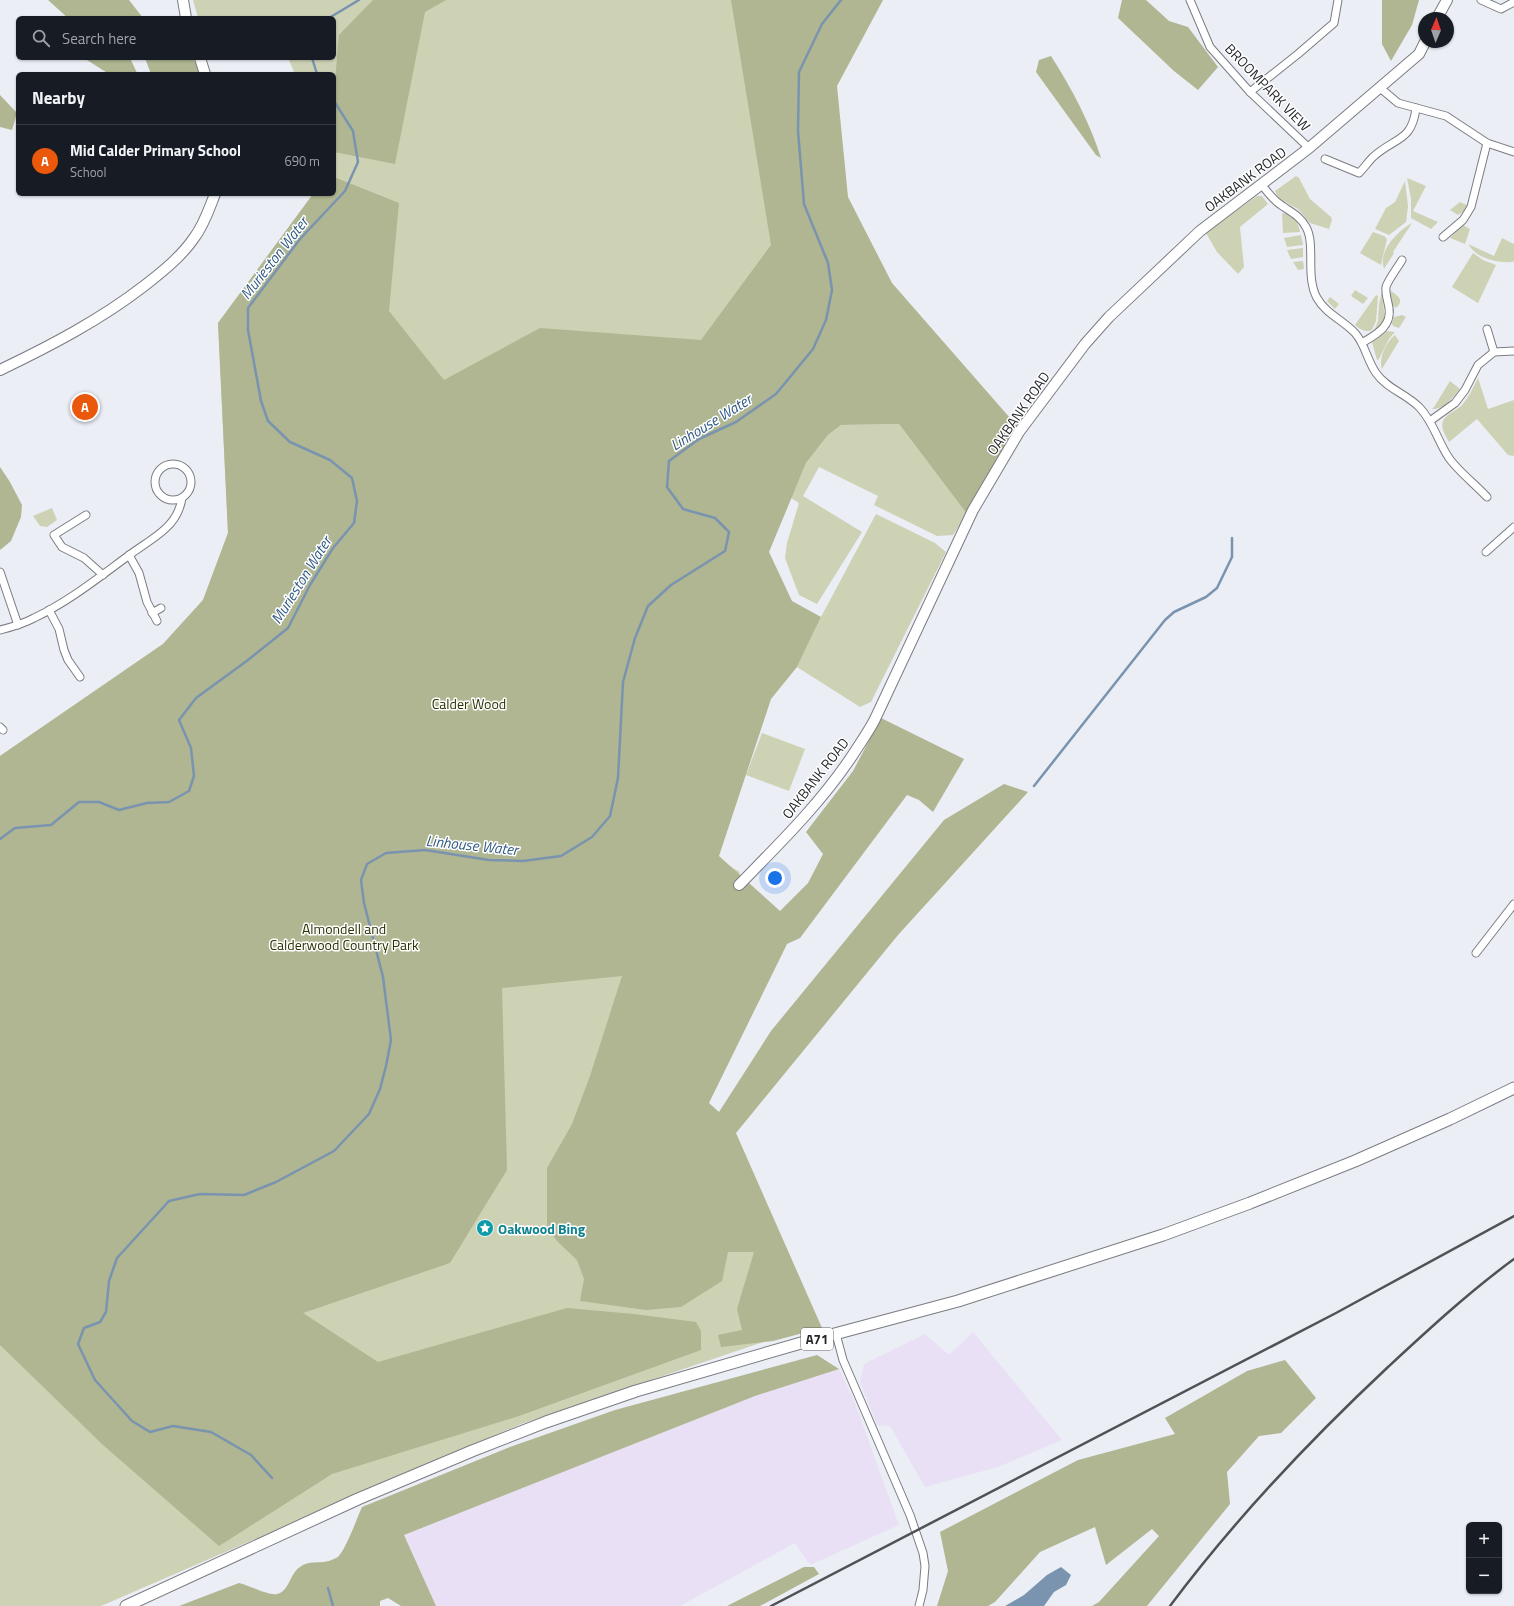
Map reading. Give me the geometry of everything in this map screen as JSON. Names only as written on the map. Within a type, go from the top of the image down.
[{"type":"main road","name":"A71","points":[[126,1606],[358,1499],[472,1451],[546,1422],[636,1391],[958,1301],[1163,1235],[1250,1203],[1355,1161],[1450,1119],[1514,1088]]},
{"type":"street","points":[[183,0],[186,16]]},
{"type":"street","name":"BROOMPARK VIEW","points":[[1190,0],[1210,47],[1250,92],[1309,148]]},
{"type":"street","points":[[1250,92],[1334,23],[1338,0]]},
{"type":"street","points":[[1440,12],[1446,0]]},
{"type":"street","points":[[1481,0],[1501,9],[1514,2]]},
{"type":"street","name":"OAKBANK ROAD","points":[[739,885],[810,810],[841,772],[866,735],[875,719],[973,510],[1019,432],[1085,344],[1109,317],[1200,231],[1309,148],[1419,54],[1422,48]]},
{"type":"street","points":[[201,60],[204,72]]},
{"type":"street","points":[[1379,87],[1398,103],[1446,116],[1487,143],[1514,152]]},
{"type":"street","points":[[1325,159],[1359,173],[1374,156],[1404,136],[1411,128],[1416,108]]},
{"type":"street","points":[[1443,237],[1463,220],[1471,208],[1487,143]]},
{"type":"street","points":[[1261,184],[1278,203],[1288,208],[1307,228],[1310,243],[1311,277],[1315,294],[1324,308],[1354,332],[1362,343],[1375,372],[1383,381],[1420,408],[1430,421],[1449,458],[1487,497]]},
{"type":"street","points":[[0,370],[87,325],[119,305],[159,274],[195,238],[207,217],[214,196]]},
{"type":"street","points":[[1362,343],[1383,329],[1388,321],[1390,310],[1386,296],[1386,286],[1402,260]]},
{"type":"street","points":[[1487,329],[1494,352]]},
{"type":"street","points":[[1430,421],[1455,403],[1466,390],[1478,365],[1494,352],[1514,350]]},
{"type":"street","points":[[0,630],[18,626],[49,610],[102,575],[165,529],[174,519],[180,508],[182,498],[190,489],[192,483],[188,471],[184,467],[178,464],[164,466],[159,470],[155,478],[156,488],[159,494],[164,498],[172,500],[182,498]]},
{"type":"street","points":[[86,515],[54,535],[62,547],[84,558],[102,575]]},
{"type":"street","points":[[1486,552],[1514,527]]},
{"type":"street","points":[[129,555],[139,573],[147,602],[157,621]]},
{"type":"street","points":[[0,572],[18,626]]},
{"type":"street","points":[[152,613],[161,608]]},
{"type":"street","points":[[49,610],[59,628],[68,660],[80,677]]},
{"type":"street","points":[[1476,953],[1514,904]]},
{"type":"street","points":[[836,1334],[843,1360],[910,1515],[923,1553],[925,1566],[923,1590],[919,1606]]},
{"type":"shaded area","points":[[973,1332],[1062,1440],[998,1467],[925,1487],[890,1426],[877,1425],[860,1382],[864,1364],[925,1334],[949,1355]]},
{"type":"shaded area","points":[[839,1369],[855,1403],[899,1525],[810,1565],[795,1543],[680,1606],[436,1606],[404,1535],[755,1396]]},
{"type":"green space","points":[[48,0],[129,0],[141,16],[66,16]]},
{"type":"green space","name":"Calder Wood","points":[[193,0],[841,0],[776,394],[717,859],[740,872],[648,1099],[819,1323],[521,1424],[101,1606],[0,1606],[0,756],[163,644],[203,600],[228,533],[218,323],[312,196],[336,196],[336,72],[294,72],[289,60],[336,60],[336,16],[197,16]]},
{"type":"green space","points":[[373,0],[446,0],[425,12],[395,164],[336,152],[336,72],[339,35]]},
{"type":"green space","name":"Calder Wood","points":[[731,0],[883,0],[837,86],[848,197],[892,283],[1017,426],[967,514],[899,424],[841,425],[828,435],[806,463],[769,552],[792,601],[821,617],[797,667],[771,699],[719,856],[780,911],[808,883],[823,854],[806,832],[853,771],[881,718],[964,759],[933,812],[919,800],[907,795],[800,938],[787,944],[709,1103],[719,1112],[771,1031],[944,820],[1004,784],[1028,792],[898,935],[736,1133],[822,1328],[773,1341],[721,1347],[718,1335],[742,1330],[737,1309],[754,1252],[728,1252],[722,1281],[681,1307],[646,1310],[580,1301],[584,1279],[577,1260],[558,1242],[547,1228],[547,1168],[572,1124],[590,1076],[622,976],[502,988],[507,1170],[450,1263],[303,1313],[378,1362],[567,1308],[634,1314],[696,1322],[701,1331],[701,1350],[519,1416],[332,1474],[219,1546],[103,1445],[0,1345],[0,756],[163,644],[203,600],[228,533],[218,323],[312,196],[336,196],[336,178],[399,203],[389,311],[444,380],[540,328],[701,340],[771,245]]},
{"type":"green space","points":[[1122,0],[1146,0],[1169,21],[1188,27],[1218,67],[1198,90],[1174,71],[1118,18]]},
{"type":"green space","points":[[1382,0],[1419,0],[1412,25],[1391,61],[1382,44]]},
{"type":"green space","points":[[1051,56],[1079,106],[1091,131],[1101,158],[1096,155],[1036,72],[1039,60]]},
{"type":"green space","points":[[87,60],[131,60],[137,72],[106,72]]},
{"type":"green space","points":[[146,60],[194,60],[200,72],[150,72]]},
{"type":"green space","points":[[0,95],[16,112],[16,116],[12,130],[0,127]]},
{"type":"green space","points":[[1296,176],[1299,178],[1310,199],[1331,217],[1332,220],[1329,229],[1310,223],[1298,209],[1278,198],[1275,191]]},
{"type":"green space","points":[[1407,178],[1426,186],[1413,211],[1438,222],[1431,229],[1411,218],[1411,199]]},
{"type":"green space","points":[[1405,181],[1408,206],[1406,222],[1389,235],[1375,229],[1386,208],[1395,202]]},
{"type":"green space","points":[[1257,196],[1262,196],[1268,204],[1240,227],[1244,267],[1238,274],[1217,252],[1206,233]]},
{"type":"green space","points":[[1460,202],[1467,205],[1464,211],[1458,215],[1450,210]]},
{"type":"green space","points":[[1282,213],[1289,215],[1294,219],[1300,232],[1283,233]]},
{"type":"green space","points":[[1412,223],[1384,269],[1383,262],[1386,248],[1400,231]]},
{"type":"green space","points":[[1463,225],[1470,229],[1465,244],[1450,238]]},
{"type":"green space","points":[[1373,232],[1384,236],[1387,239],[1381,265],[1360,253]]},
{"type":"green space","points":[[1301,235],[1303,245],[1287,247],[1284,238]]},
{"type":"green space","points":[[1502,238],[1514,244],[1513,262],[1500,262],[1482,257],[1468,244],[1494,256]]},
{"type":"green space","points":[[1303,248],[1303,257],[1291,259],[1287,250]]},
{"type":"green space","points":[[1473,253],[1483,260],[1496,265],[1478,303],[1452,287]]},
{"type":"green space","points":[[1303,261],[1304,269],[1298,270],[1293,262]]},
{"type":"green space","points":[[1355,290],[1368,298],[1363,304],[1351,296]]},
{"type":"green space","points":[[1382,291],[1385,320],[1374,331],[1378,321],[1379,304]]},
{"type":"green space","points":[[1391,291],[1400,298],[1400,303],[1396,308],[1391,304]]},
{"type":"green space","points":[[1376,295],[1378,296],[1376,321],[1372,330],[1363,330],[1355,325]]},
{"type":"green space","points":[[1330,297],[1339,304],[1335,309],[1327,301]]},
{"type":"green space","points":[[1402,315],[1406,317],[1399,328],[1393,326],[1392,323],[1394,317]]},
{"type":"green space","points":[[1386,331],[1395,332],[1389,339],[1379,359],[1377,360],[1372,342]]},
{"type":"green space","points":[[1395,335],[1399,341],[1382,369],[1382,355],[1389,341]]},
{"type":"green space","points":[[1478,378],[1488,409],[1514,400],[1513,456],[1508,455],[1477,419],[1449,442],[1444,432],[1442,424],[1444,419],[1462,405],[1469,396]]},
{"type":"green space","points":[[1450,381],[1460,389],[1444,405],[1436,409],[1432,409],[1434,407]]},
{"type":"green space","points":[[899,424],[967,514],[953,535],[937,536],[874,505],[878,496],[819,467],[803,496],[862,532],[817,604],[799,595],[785,558],[787,543],[799,503],[791,498],[806,463],[828,435],[841,425]]},
{"type":"green space","points":[[0,467],[22,505],[21,517],[11,541],[0,550]]},
{"type":"green space","points":[[52,508],[57,520],[47,527],[40,526],[33,516]]},
{"type":"green space","points":[[876,514],[935,543],[946,552],[871,702],[860,707],[797,667],[821,617]]},
{"type":"green space","points":[[762,733],[805,749],[789,791],[746,775]]},
{"type":"green space","points":[[817,1355],[839,1369],[755,1396],[404,1535],[436,1606],[401,1606],[388,1598],[380,1601],[380,1606],[179,1606],[239,1583],[264,1592],[273,1594],[281,1593],[287,1586],[294,1573],[303,1565],[329,1561],[338,1557],[348,1541],[362,1507],[510,1447],[615,1410]]},
{"type":"green space","points":[[1285,1360],[1316,1398],[1281,1433],[1259,1436],[1227,1472],[1230,1504],[1147,1606],[1092,1606],[1099,1602],[1159,1536],[1152,1529],[1106,1565],[1095,1527],[1040,1552],[995,1602],[988,1606],[937,1606],[948,1571],[940,1532],[1078,1460],[1175,1434],[1165,1418],[1247,1371]]},
{"type":"green space","points":[[804,1567],[814,1567],[819,1574],[760,1606],[727,1606]]},
{"type":"water","points":[[1061,1567],[1071,1575],[1066,1585],[1054,1592],[1044,1606],[1005,1606],[1024,1595],[1047,1575]]},
{"type":"waterway","name":"Murieston Water","points":[[332,16],[359,0]]},
{"type":"waterway","name":"Linhouse Water","points":[[272,1478],[251,1455],[211,1432],[173,1426],[150,1432],[132,1421],[95,1380],[78,1344],[84,1328],[100,1322],[106,1312],[109,1281],[117,1258],[169,1201],[200,1194],[244,1195],[276,1182],[334,1151],[369,1114],[380,1089],[391,1040],[383,977],[364,903],[361,880],[367,864],[386,853],[425,850],[489,860],[523,861],[561,856],[592,837],[610,816],[618,778],[623,682],[635,638],[648,606],[671,585],[725,551],[729,532],[715,518],[683,509],[667,487],[669,461],[699,439],[736,422],[776,394],[813,349],[826,320],[832,290],[828,263],[804,204],[798,131],[799,72],[822,24],[841,0]]},
{"type":"waterway","name":"Murieston Water","points":[[313,60],[316,72]]},
{"type":"waterway","name":"Murieston Water","points":[[0,839],[15,828],[51,825],[79,802],[99,802],[119,810],[147,803],[169,802],[189,791],[194,776],[191,748],[179,720],[196,698],[248,660],[288,628],[310,585],[333,548],[354,523],[357,501],[352,478],[330,460],[290,442],[268,421],[261,401],[248,330],[248,308],[300,239],[345,191],[358,162],[353,131],[336,104]]},
{"type":"waterway","points":[[1034,786],[1165,620],[1174,612],[1206,597],[1217,588],[1232,557],[1232,538]]},
{"type":"waterway","name":"Linhouse Water","points":[[328,1588],[333,1606]]},
{"type":"railway","points":[[771,1606],[1336,1313],[1514,1216]]},
{"type":"railway","points":[[1170,1606],[1220,1542],[1301,1452],[1388,1367],[1434,1325],[1514,1259]]},
{"type":"place","name":"Mid Calder Primary School","points":[[85,407]]},
{"type":"place","name":"Oakwood Bing","points":[[485,1228]]},
{"type":"park label","name":"Almondell and Calderwood Country Park","points":[[344,936]]}]
